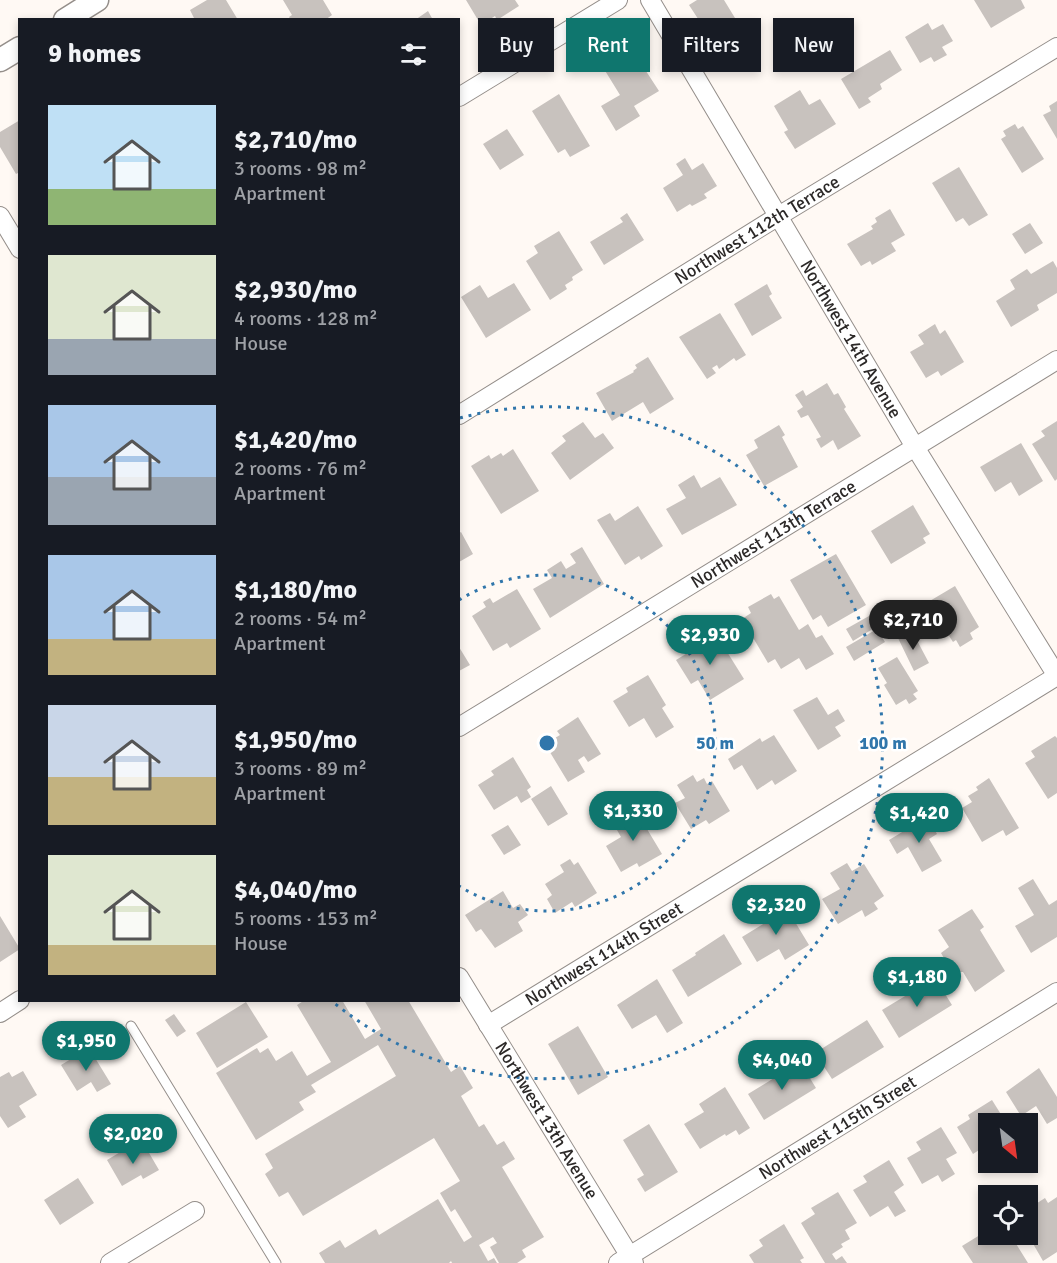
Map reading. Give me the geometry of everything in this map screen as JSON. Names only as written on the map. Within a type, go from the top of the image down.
[{"type":"street","points":[[68,18],[97,0]]},
{"type":"street","points":[[460,96],[618,0]]},
{"type":"street","name":"Northwest 14th Avenue","points":[[650,0],[915,447],[1057,676]]},
{"type":"street","name":"Northwest 112th Terrace","points":[[460,413],[1057,47]]},
{"type":"street","points":[[0,60],[18,49]]},
{"type":"street","points":[[0,216],[18,246]]},
{"type":"street","name":"Northwest 113th Terrace","points":[[460,727],[1057,360]]},
{"type":"street","name":"Northwest 114th Street","points":[[488,1025],[1057,676]]},
{"type":"street","name":"Northwest 13th Avenue","points":[[460,979],[627,1261]]},
{"type":"street","name":"Northwest 115th Street","points":[[627,1261],[1057,992]]},
{"type":"street","points":[[0,1013],[18,1001]]},
{"type":"street","points":[[110,1263],[195,1211]]},
{"type":"lane","points":[[131,1026],[276,1263]]},
{"type":"building","points":[[207,0],[226,0],[237,18],[194,18],[190,10]]},
{"type":"building","points":[[283,0],[323,0],[332,15],[328,18],[290,18],[292,15]]},
{"type":"building","points":[[466,0],[515,0],[519,6],[500,18],[495,16],[478,18],[478,20]]},
{"type":"building","points":[[697,0],[724,0],[735,18],[697,18],[689,5]]},
{"type":"building","points":[[974,0],[1021,0],[1025,8],[991,28]]},
{"type":"building","points":[[428,11],[432,18],[418,18]]},
{"type":"building","points":[[928,23],[932,30],[943,24],[953,41],[942,47],[947,55],[934,62],[931,57],[920,63],[905,37]]},
{"type":"building","points":[[890,50],[902,70],[880,84],[882,89],[868,98],[871,102],[859,109],[841,79]]},
{"type":"building","points":[[606,72],[647,72],[659,91],[634,106],[640,116],[616,131],[601,106],[620,95]]},
{"type":"building","points":[[800,90],[809,105],[820,99],[836,124],[795,149],[784,132],[788,130],[774,106]]},
{"type":"building","points":[[559,94],[590,146],[570,157],[565,149],[558,153],[532,111]]},
{"type":"building","points":[[1057,101],[1057,139],[1043,115],[1051,111],[1049,106]]},
{"type":"building","points":[[18,121],[18,173],[16,174],[0,147],[0,132]]},
{"type":"building","points":[[1015,124],[1018,129],[1023,126],[1044,159],[1022,173],[1001,139],[1006,136],[1003,131]]},
{"type":"building","points":[[507,129],[524,155],[500,170],[483,144]]},
{"type":"building","points":[[685,158],[692,170],[703,163],[717,186],[704,194],[707,198],[677,212],[663,188],[683,175],[676,164]]},
{"type":"building","points":[[959,167],[988,215],[969,226],[963,218],[956,222],[932,183]]},
{"type":"building","points":[[890,209],[905,235],[891,243],[896,251],[872,265],[870,261],[861,266],[847,244],[873,229],[871,226],[877,222],[875,218]]},
{"type":"building","points":[[627,213],[644,240],[604,265],[590,242],[623,222],[620,218]]},
{"type":"building","points":[[1030,223],[1043,243],[1025,254],[1012,234]]},
{"type":"building","points":[[559,231],[583,270],[565,285],[567,289],[550,300],[526,261],[538,253],[534,246]]},
{"type":"building","points":[[1053,261],[1057,268],[1057,293],[1037,305],[1039,310],[1011,327],[996,301],[1015,289],[1010,280],[1027,269],[1031,274]]},
{"type":"building","points":[[514,283],[531,310],[486,338],[461,297],[480,285],[488,298]]},
{"type":"building","points":[[767,284],[772,294],[769,296],[782,318],[752,336],[734,304]]},
{"type":"building","points":[[720,313],[746,355],[736,361],[734,358],[719,369],[717,365],[712,368],[716,373],[707,379],[679,337]]},
{"type":"building","points":[[935,324],[940,334],[945,330],[964,362],[941,376],[938,371],[926,378],[910,352],[924,344],[918,335]]},
{"type":"building","points":[[648,357],[674,399],[650,414],[643,402],[612,421],[596,393],[634,372],[637,368],[635,365]]},
{"type":"building","points":[[827,383],[834,395],[838,393],[846,407],[844,409],[861,436],[838,450],[833,440],[821,448],[816,439],[821,437],[808,415],[801,418],[797,411],[803,407],[795,395],[803,390],[806,396]]},
{"type":"building","points":[[1057,421],[1057,479],[1055,481],[1032,444],[1045,436],[1041,431]]},
{"type":"building","points":[[583,422],[595,438],[603,433],[614,448],[570,480],[551,453],[566,441],[562,436]]},
{"type":"building","points":[[779,425],[785,435],[782,437],[798,467],[764,486],[746,455],[758,448],[754,440]]},
{"type":"building","points":[[1021,443],[1043,481],[1019,496],[1011,482],[995,492],[980,467]]},
{"type":"building","points":[[513,449],[539,491],[501,514],[471,466],[489,455],[491,459],[501,453],[503,456]]},
{"type":"building","points":[[694,475],[701,488],[720,477],[737,505],[682,535],[666,509],[686,498],[678,485]]},
{"type":"building","points":[[913,505],[930,534],[923,538],[926,543],[891,564],[871,531]]},
{"type":"building","points":[[638,506],[663,546],[641,560],[639,556],[625,565],[597,520],[610,513],[615,521]]},
{"type":"building","points":[[460,532],[473,554],[460,561]]},
{"type":"building","points":[[582,547],[604,584],[550,618],[533,589],[552,578],[547,570],[561,561],[566,569],[576,563],[570,554]]},
{"type":"building","points":[[836,554],[866,605],[828,627],[821,615],[813,620],[790,580]]},
{"type":"building","points":[[955,586],[979,627],[970,633],[973,639],[960,647],[956,640],[953,642],[944,628],[941,630],[933,616],[926,621],[918,608]]},
{"type":"building","points":[[517,589],[541,629],[510,648],[507,643],[493,651],[472,616],[486,607],[483,602],[490,598],[493,603]]},
{"type":"building","points":[[771,594],[774,599],[779,596],[799,630],[808,624],[816,638],[822,635],[834,654],[806,670],[799,658],[781,669],[775,659],[768,663],[742,619],[751,613],[748,607]]},
{"type":"building","points":[[869,616],[876,627],[853,641],[846,629]]},
{"type":"building","points":[[877,629],[885,642],[854,661],[846,647]]},
{"type":"building","points":[[714,631],[744,679],[710,700],[698,680],[691,684],[676,660],[689,652],[687,648]]},
{"type":"building","points":[[912,631],[929,663],[914,671],[898,638]]},
{"type":"building","points":[[460,649],[470,665],[460,670]]},
{"type":"building","points":[[897,657],[918,691],[913,694],[917,699],[909,704],[906,699],[896,705],[884,685],[887,683],[878,668]]},
{"type":"building","points":[[648,675],[666,705],[662,708],[674,727],[656,738],[644,718],[629,727],[613,701],[628,692],[626,688]]},
{"type":"building","points":[[817,697],[828,715],[838,709],[845,721],[835,727],[841,736],[818,750],[793,710]]},
{"type":"building","points":[[578,717],[601,754],[588,762],[584,756],[578,760],[585,772],[568,782],[545,744],[560,735],[557,731]]},
{"type":"building","points":[[774,735],[797,771],[775,785],[772,780],[757,790],[742,765],[734,770],[728,759],[760,738],[762,742]]},
{"type":"building","points":[[1055,736],[1057,738],[1057,793],[1048,799],[1025,763],[1035,757],[1031,751]]},
{"type":"building","points":[[513,757],[531,787],[527,790],[531,797],[521,803],[517,796],[494,810],[478,785],[494,775],[491,771]]},
{"type":"building","points":[[693,775],[697,782],[704,778],[707,784],[712,781],[730,811],[709,824],[706,820],[691,829],[675,803],[685,798],[677,785]]},
{"type":"building","points":[[989,778],[1019,828],[1006,836],[1003,830],[982,842],[962,808],[972,802],[968,796],[978,790],[976,787]]},
{"type":"building","points":[[551,786],[568,814],[548,826],[531,799]]},
{"type":"building","points":[[639,808],[647,823],[644,824],[662,854],[639,867],[637,863],[621,872],[606,846],[621,837],[613,823]]},
{"type":"building","points":[[927,817],[937,834],[929,839],[942,861],[922,872],[908,847],[897,854],[889,840]]},
{"type":"building","points":[[508,825],[521,845],[504,855],[491,835]]},
{"type":"building","points":[[570,859],[574,865],[578,862],[597,893],[575,907],[572,902],[555,913],[547,899],[552,895],[545,884],[564,872],[560,865]]},
{"type":"building","points":[[847,863],[852,871],[864,864],[884,896],[874,903],[878,909],[865,917],[862,910],[838,924],[822,899],[840,889],[830,873]]},
{"type":"building","points":[[1033,879],[1049,905],[1057,900],[1057,937],[1031,953],[1015,926],[1034,915],[1018,888]]},
{"type":"building","points":[[503,891],[513,908],[520,904],[528,915],[518,922],[523,931],[495,948],[481,929],[476,932],[465,915]]},
{"type":"building","points":[[783,902],[809,945],[785,960],[779,949],[757,962],[742,937],[776,916],[772,909]]},
{"type":"building","points":[[972,909],[984,927],[980,930],[1005,971],[975,992],[963,972],[952,972],[941,953],[949,947],[938,930]]},
{"type":"building","points":[[0,916],[18,946],[18,950],[0,962]]},
{"type":"building","points":[[724,934],[742,964],[688,997],[672,970]]},
{"type":"building","points":[[935,978],[952,1005],[899,1038],[882,1010]]},
{"type":"building","points":[[657,979],[683,1023],[667,1033],[656,1015],[632,1029],[617,1005]]},
{"type":"building","points":[[246,1002],[268,1037],[217,1068],[196,1033]]},
{"type":"building","points":[[302,1002],[343,1002],[365,1039],[381,1029],[365,1002],[409,1002],[451,1072],[460,1066],[473,1088],[461,1096],[479,1127],[484,1124],[497,1145],[504,1141],[515,1159],[502,1167],[544,1237],[522,1250],[526,1257],[517,1263],[499,1263],[490,1247],[497,1243],[493,1237],[479,1245],[488,1261],[494,1258],[497,1263],[452,1263],[451,1261],[449,1263],[325,1263],[319,1253],[340,1240],[345,1248],[376,1229],[379,1235],[438,1199],[464,1242],[472,1237],[455,1209],[451,1212],[440,1193],[460,1181],[434,1138],[303,1216],[288,1192],[279,1197],[265,1174],[273,1168],[265,1154],[396,1076],[378,1045],[311,1085],[316,1092],[299,1102],[304,1110],[256,1140],[216,1073],[257,1048],[260,1053],[268,1048],[276,1061],[292,1051],[307,1076],[331,1062],[297,1005]]},
{"type":"building","points":[[174,1014],[186,1031],[177,1037],[165,1020]]},
{"type":"building","points":[[867,1020],[884,1047],[832,1079],[815,1053]]},
{"type":"building","points":[[578,1026],[608,1077],[578,1095],[548,1044]]},
{"type":"building","points":[[89,1048],[111,1084],[97,1092],[91,1082],[77,1091],[61,1065]]},
{"type":"building","points":[[800,1062],[816,1088],[764,1120],[748,1094]]},
{"type":"building","points":[[1039,1068],[1057,1097],[1057,1118],[1047,1124],[1036,1106],[1026,1113],[1019,1113],[1006,1092]]},
{"type":"building","points":[[23,1071],[37,1095],[19,1106],[26,1117],[8,1128],[0,1116],[0,1077],[9,1072],[12,1077]]},
{"type":"building","points":[[725,1087],[750,1128],[739,1135],[736,1130],[726,1136],[725,1134],[700,1149],[684,1124],[704,1112],[699,1104]]},
{"type":"building","points":[[992,1100],[1000,1113],[978,1113],[978,1151],[973,1154],[957,1127],[970,1119],[968,1115]]},
{"type":"building","points":[[649,1124],[678,1172],[645,1192],[637,1179],[644,1175],[623,1140]]},
{"type":"building","points":[[941,1127],[957,1153],[946,1159],[955,1174],[942,1182],[938,1175],[922,1184],[907,1158],[921,1150],[916,1142]]},
{"type":"building","points":[[132,1145],[136,1151],[145,1146],[159,1170],[143,1179],[141,1175],[122,1186],[107,1160]]},
{"type":"building","points":[[889,1160],[904,1185],[894,1192],[906,1211],[895,1217],[888,1206],[870,1217],[853,1190],[867,1182],[863,1176]]},
{"type":"building","points":[[78,1178],[94,1203],[60,1225],[44,1200]]},
{"type":"building","points":[[838,1192],[857,1223],[845,1230],[850,1239],[841,1244],[843,1247],[832,1254],[836,1260],[842,1256],[847,1263],[825,1263],[801,1223],[815,1214],[811,1208]]},
{"type":"building","points":[[1057,1197],[1057,1252],[1043,1261],[1034,1245],[1038,1245],[1038,1203],[1045,1198],[1048,1203]]},
{"type":"building","points":[[784,1224],[804,1258],[800,1260],[802,1263],[754,1263],[749,1255],[763,1246],[759,1240]]},
{"type":"building","points":[[978,1236],[978,1245],[1017,1245],[1028,1263],[973,1263],[962,1246]]}]
